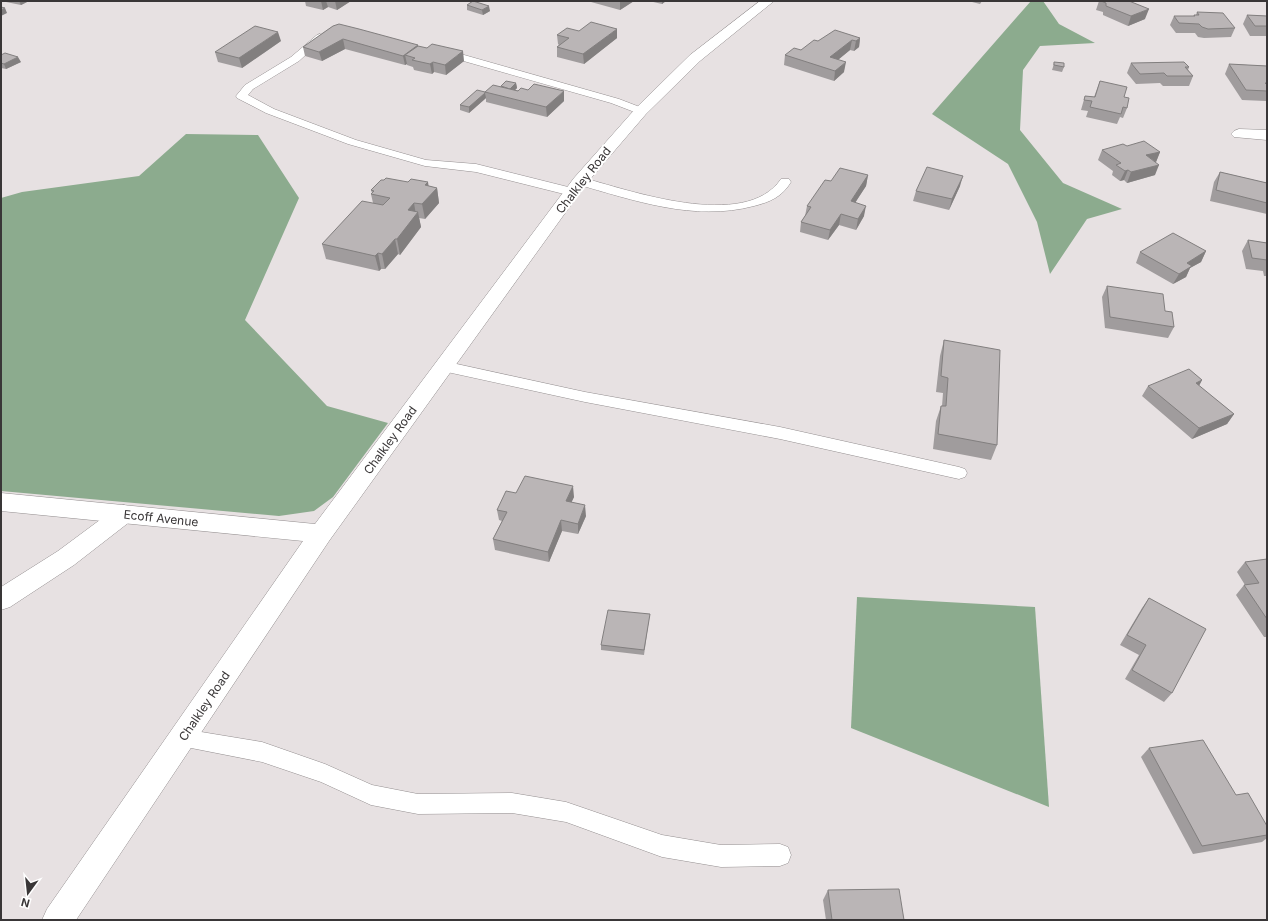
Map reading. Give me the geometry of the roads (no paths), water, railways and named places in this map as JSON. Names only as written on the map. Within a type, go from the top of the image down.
[{"type":"street","name":"Chalkley Road","points":[[58,920],[322,534],[443,366],[576,187],[641,111],[695,58],[768,1]]},
{"type":"street","points":[[1239,134],[1267,135]]},
{"type":"street","name":"Ecoff Avenue","points":[[1,502],[322,534]]},
{"type":"street","points":[[1,600],[66,558],[124,514]]},
{"type":"lane","points":[[329,30],[295,59],[249,87],[241,96],[270,112],[352,142],[425,163],[476,168],[677,205],[702,208],[733,207],[753,203],[775,195],[785,182]]},
{"type":"lane","points":[[430,49],[615,101],[641,111]]},
{"type":"lane","points":[[443,366],[585,397],[780,432],[959,473]]},
{"type":"lane","points":[[183,738],[262,752],[325,774],[371,795],[418,804],[512,803],[566,812],[662,846],[721,856],[780,855]]}]
